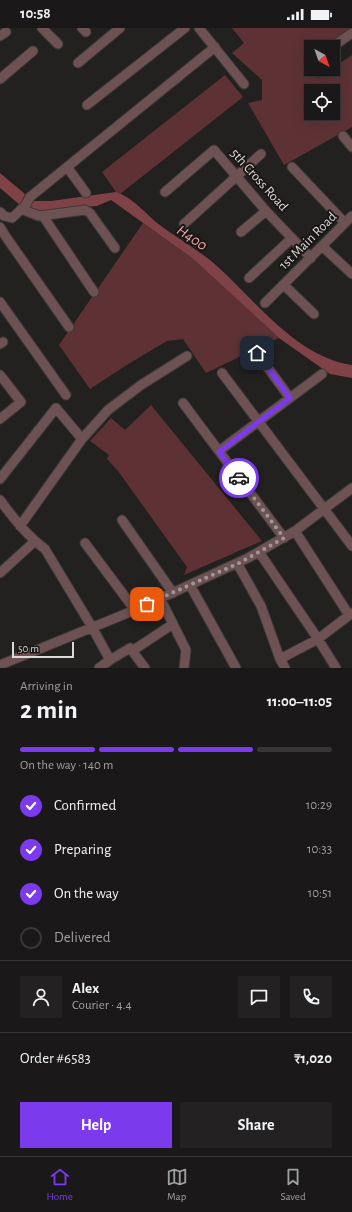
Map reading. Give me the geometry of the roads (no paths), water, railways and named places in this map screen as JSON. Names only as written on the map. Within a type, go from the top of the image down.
[{"type":"street","points":[[42,28],[58,44]]},
{"type":"street","points":[[78,63],[120,28]]},
{"type":"street","points":[[87,105],[185,28]]},
{"type":"street","points":[[199,28],[244,84]]},
{"type":"street","points":[[340,41],[352,33]]},
{"type":"street","points":[[1,216],[12,218],[23,208],[30,197],[215,47]]},
{"type":"street","points":[[0,79],[33,51]]},
{"type":"street","points":[[343,136],[352,146]]},
{"type":"street","name":"5th Cross Road","points":[[165,192],[214,150],[310,258]]},
{"type":"street","points":[[184,224],[261,154]]},
{"type":"street","points":[[66,167],[86,193]]},
{"type":"street","points":[[292,167],[345,223]]},
{"type":"street","points":[[23,208],[35,215],[43,216],[85,210],[90,213],[116,248]]},
{"type":"street","points":[[242,232],[266,210]]},
{"type":"street","points":[[43,216],[94,292]]},
{"type":"street","name":"1st Main Road","points":[[265,303],[352,216]]},
{"type":"street","points":[[0,227],[69,327]]},
{"type":"street","points":[[249,278],[292,238]]},
{"type":"street","points":[[322,246],[352,274]]},
{"type":"street","points":[[284,285],[314,314]]},
{"type":"street","points":[[0,302],[66,395]]},
{"type":"street","points":[[257,353],[290,398]]},
{"type":"street","points":[[20,526],[82,439],[108,410],[141,385],[187,356]]},
{"type":"street","points":[[222,373],[352,546]]},
{"type":"street","points":[[219,452],[322,374]]},
{"type":"street","points":[[0,375],[21,402],[0,419]]},
{"type":"street","points":[[183,403],[284,538]]},
{"type":"street","points":[[0,479],[56,408],[82,439]]},
{"type":"street","points":[[0,665],[135,610],[237,564],[295,531],[352,488]]},
{"type":"street","points":[[0,500],[3,512],[45,548],[110,660]]},
{"type":"street","points":[[122,520],[173,593]]},
{"type":"street","points":[[280,659],[318,639],[351,614],[295,531]]},
{"type":"street","points":[[0,573],[35,541]]},
{"type":"street","points":[[85,543],[135,610]]},
{"type":"street","points":[[259,552],[336,668]]},
{"type":"street","points":[[237,564],[261,606],[280,659],[285,668]]},
{"type":"street","points":[[190,585],[236,668]]},
{"type":"street","points":[[160,598],[186,650],[184,668]]},
{"type":"street","points":[[132,651],[173,624]]},
{"type":"street","points":[[99,668],[130,648],[145,668]]},
{"type":"water label","name":"H400","points":[[192,238]]}]
